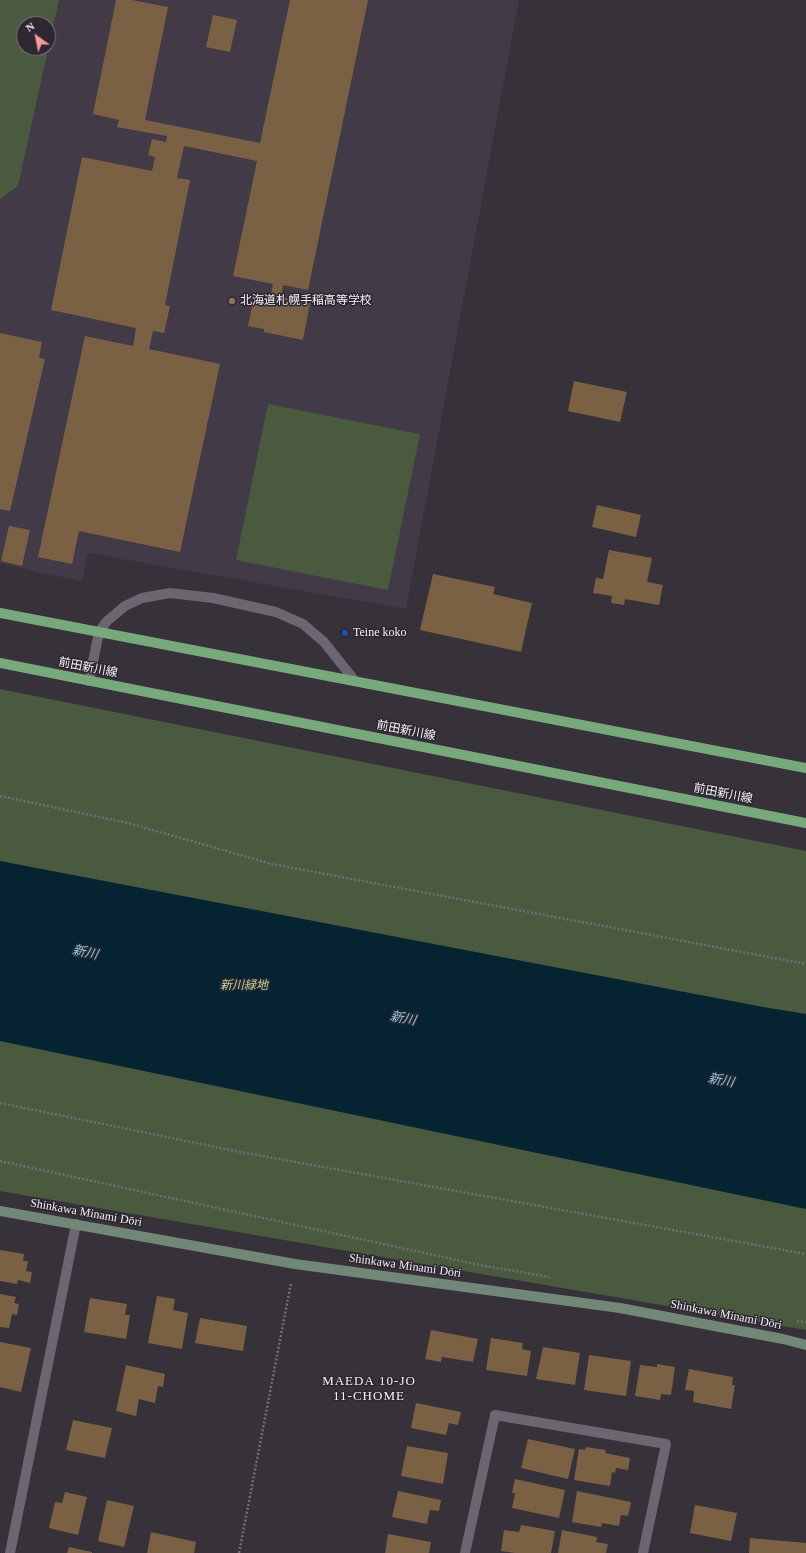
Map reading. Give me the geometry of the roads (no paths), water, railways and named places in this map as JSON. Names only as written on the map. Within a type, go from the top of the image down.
[{"type":"main road","points":[[0,613],[806,768]]},
{"type":"main road","name":"前田新川線","points":[[0,663],[806,823]]},
{"type":"street","points":[[88,681],[99,632],[107,621],[125,606],[142,598],[170,593],[213,598],[276,612],[302,624],[324,642],[355,682]]},
{"type":"street","name":"Shinkawa Minami Dōri","points":[[0,1211],[295,1264],[620,1308],[783,1339],[806,1345]]},
{"type":"street","points":[[10,1553],[76,1224]]},
{"type":"street","points":[[465,1553],[495,1415],[666,1444],[643,1553]]},
{"type":"water","name":"新川","points":[[0,861],[806,1014],[806,1209],[0,1041]]},
{"type":"place","name":"北海道札幌手稲高等学校","points":[[232,301]]},
{"type":"place","name":"Teine koko","points":[[345,633]]},
{"type":"district","name":"MAEDA 10-JO 11-CHOME","points":[[369,1390]]},
{"type":"park label","name":"新川緑地","points":[[244,986]]}]
